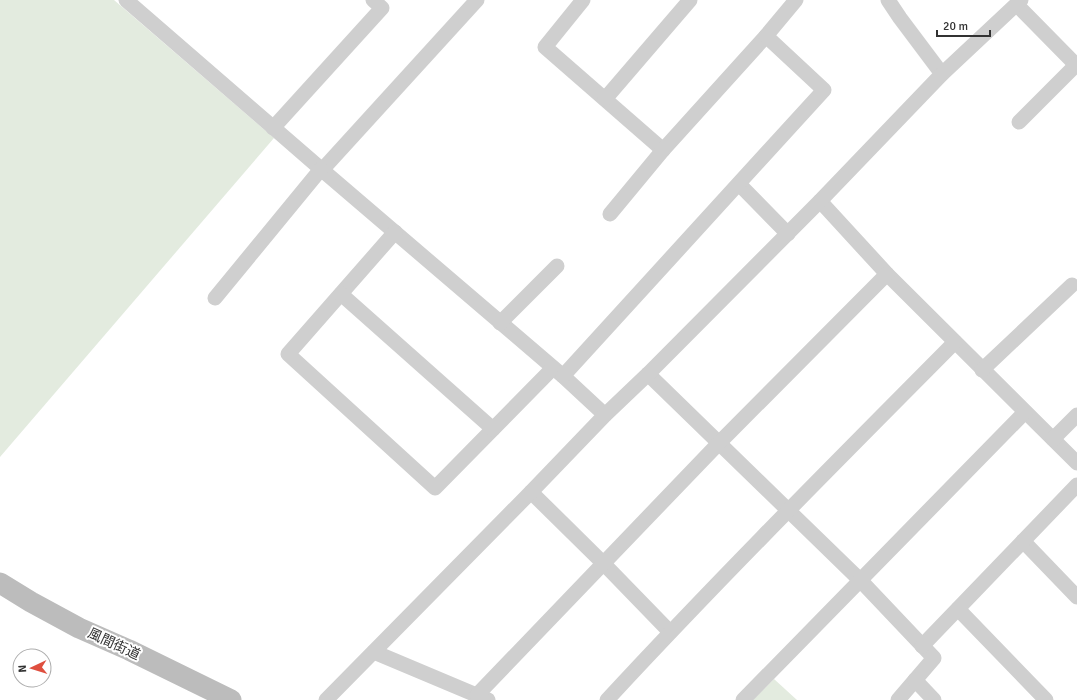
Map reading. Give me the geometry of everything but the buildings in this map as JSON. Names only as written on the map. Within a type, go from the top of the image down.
[{"type":"street","points":[[126,0],[558,372],[605,415]]},
{"type":"street","points":[[273,128],[382,8],[373,0]]},
{"type":"street","points":[[215,298],[322,170],[477,0]]},
{"type":"street","points":[[583,0],[545,47],[663,150]]},
{"type":"street","points":[[605,99],[690,0]]},
{"type":"street","points":[[610,214],[663,150],[766,36],[796,0]]},
{"type":"street","points":[[888,0],[942,74]]},
{"type":"street","points":[[326,700],[605,415],[788,234],[942,74],[1019,2],[1076,65],[1019,122]]},
{"type":"street","points":[[395,232],[288,354],[436,488],[493,429],[558,372],[739,184],[824,90],[766,36]]},
{"type":"street","points":[[739,184],[788,234]]},
{"type":"street","points":[[820,201],[888,274],[982,370],[1077,463]]},
{"type":"street","points":[[500,323],[557,266]]},
{"type":"street","points":[[374,652],[483,698],[604,564],[719,443],[888,274]]},
{"type":"street","points":[[982,370],[1072,285]]},
{"type":"street","points":[[341,294],[493,429]]},
{"type":"street","points":[[607,700],[670,632],[955,342]]},
{"type":"street","points":[[648,374],[861,581],[934,658],[898,700]]},
{"type":"street","points":[[743,700],[1025,412]]},
{"type":"street","points":[[1052,439],[1077,415]]},
{"type":"street","points":[[922,646],[1077,485]]},
{"type":"street","points":[[531,492],[670,632]]},
{"type":"street","points":[[1023,541],[1077,597]]},
{"type":"street","name":"風間街道","points":[[0,583],[30,602],[79,628],[129,650],[231,700]]},
{"type":"street","points":[[958,609],[1046,700]]},
{"type":"street","points":[[915,680],[934,700]]},
{"type":"shaded area","points":[[0,0],[114,0],[274,138],[0,457]]},
{"type":"shaded area","points":[[774,679],[797,700],[753,700]]}]
